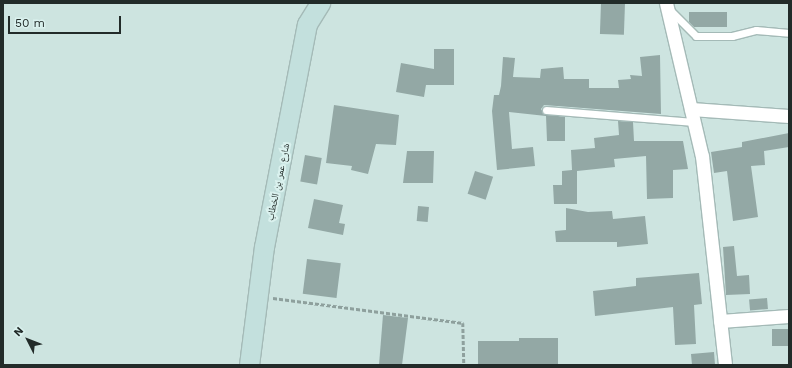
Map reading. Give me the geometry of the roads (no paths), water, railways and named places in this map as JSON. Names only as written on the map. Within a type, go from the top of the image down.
[{"type":"street","name":"شارع عمر بن الخطاب","points":[[249,365],[264,248],[307,24],[320,3]]},
{"type":"street","points":[[666,5],[702,156],[725,365]]},
{"type":"street","points":[[691,109],[789,116]]},
{"type":"street","points":[[720,321],[789,316]]},
{"type":"lane","points":[[666,5],[696,36],[732,36],[756,30],[789,34]]},
{"type":"lane","points":[[546,110],[694,122]]}]
